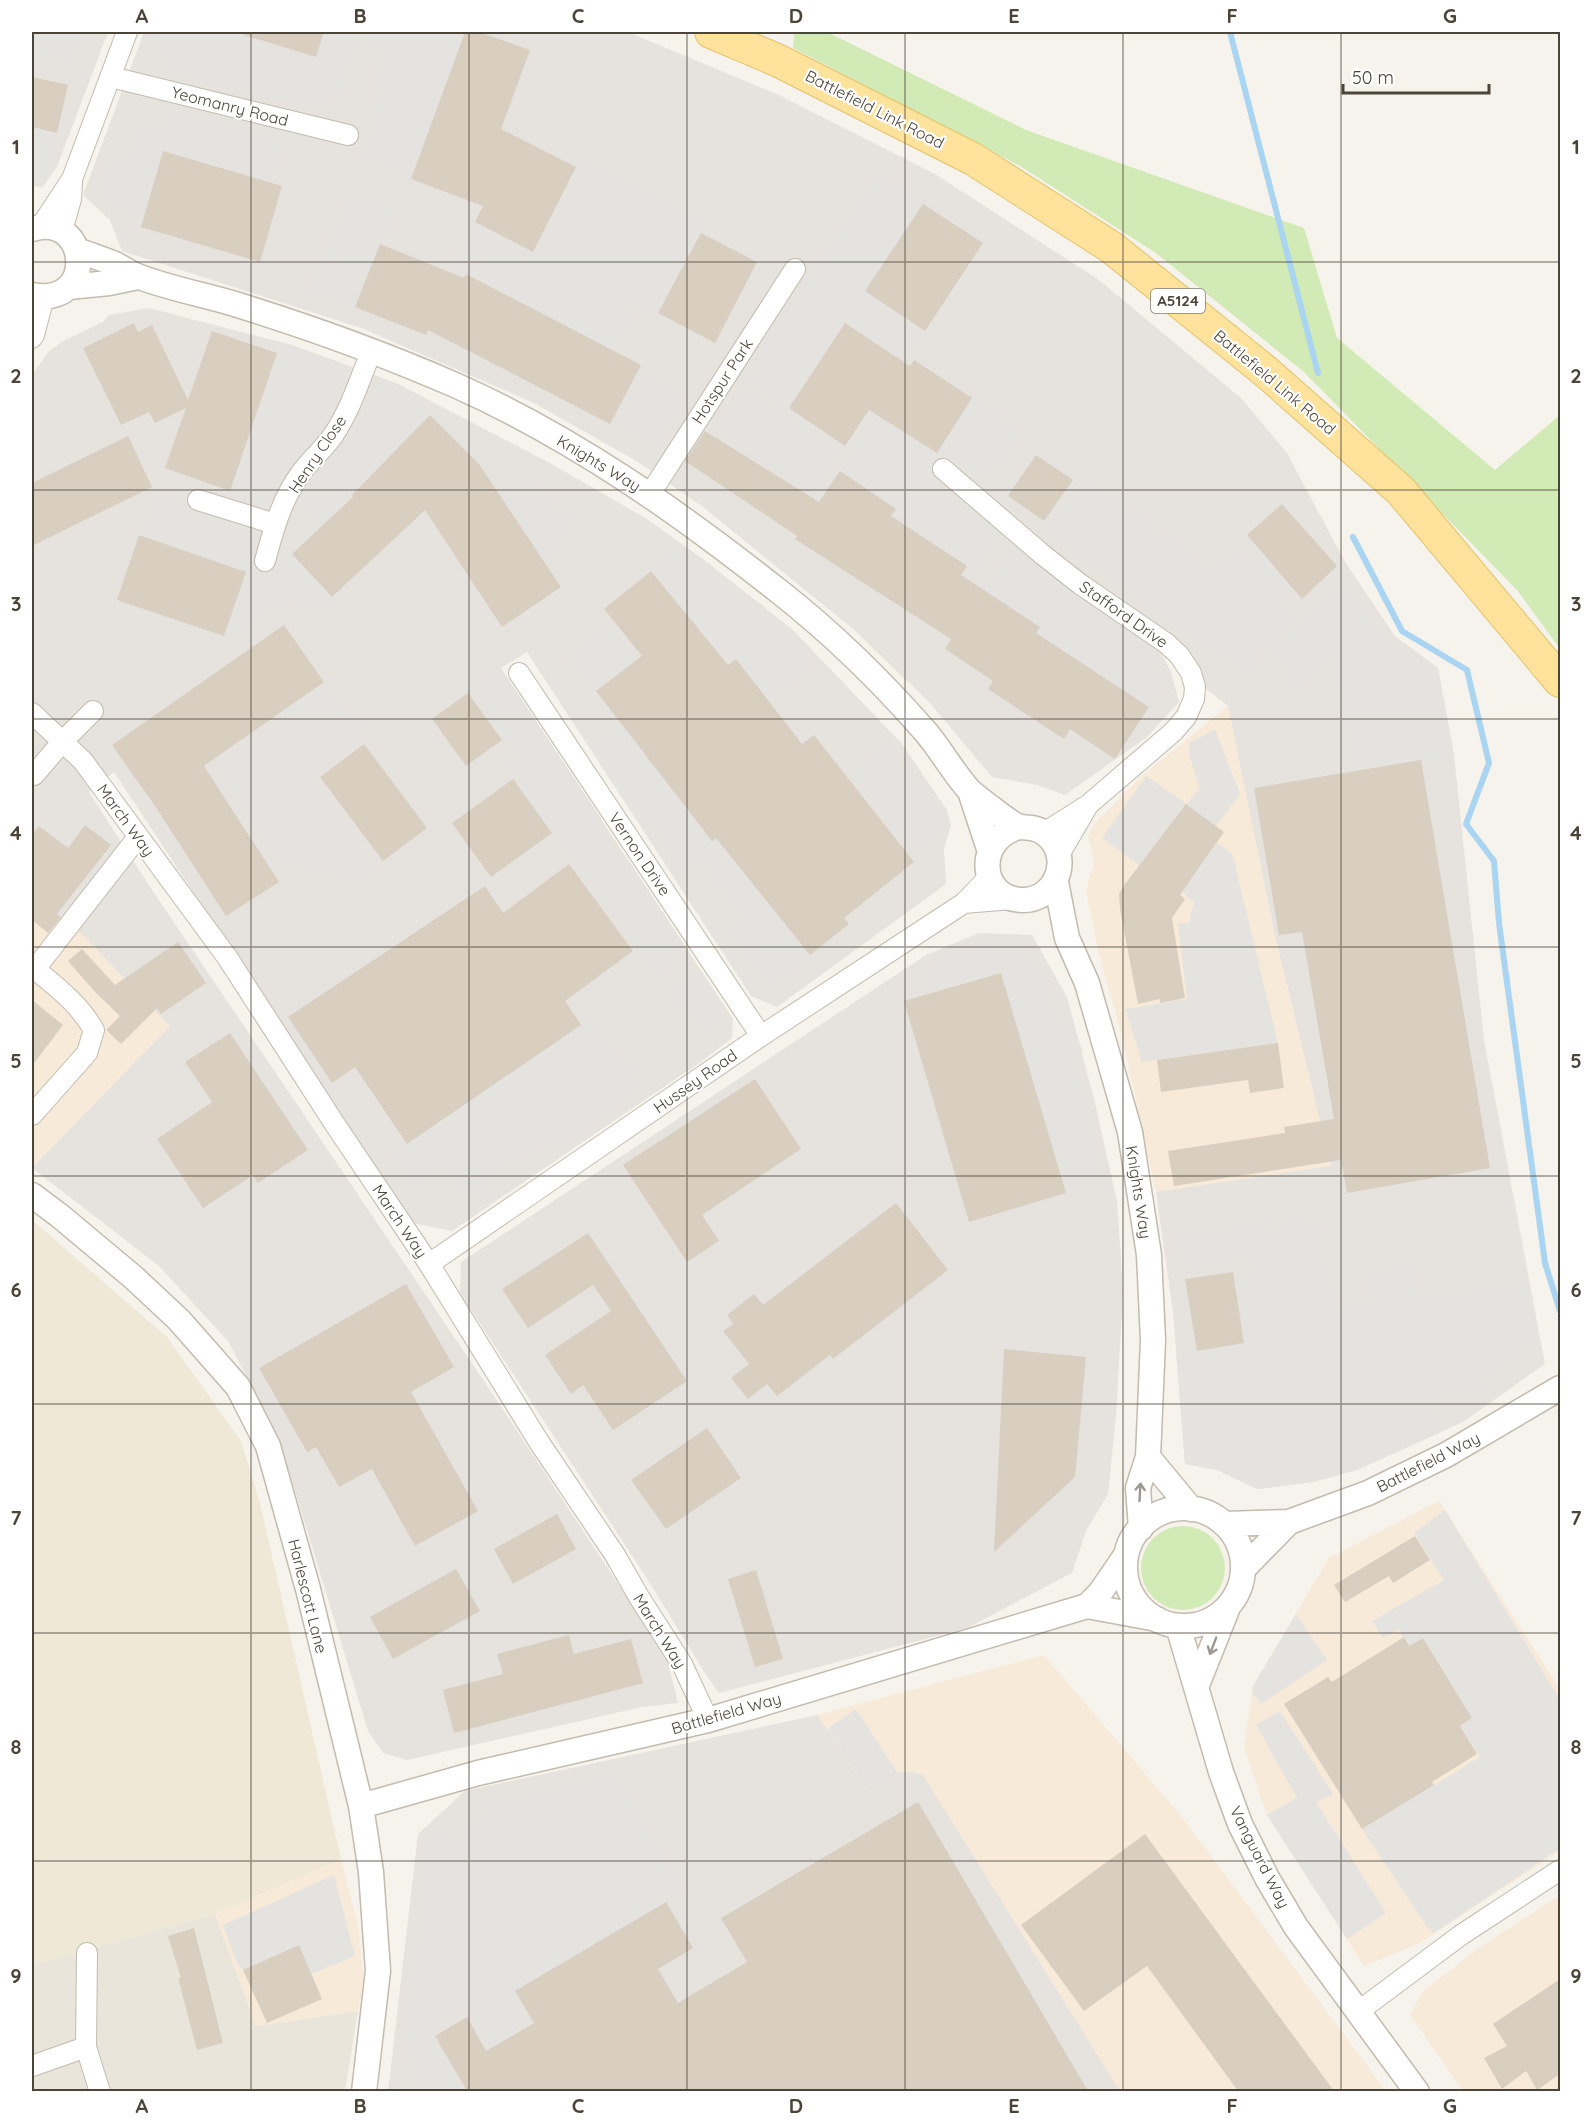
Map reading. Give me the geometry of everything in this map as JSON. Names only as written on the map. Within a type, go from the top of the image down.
[{"type":"main road","name":"Battlefield Link Road","points":[[711,32],[779,61],[974,159],[1111,247],[1265,371],[1401,491],[1560,681]]},
{"type":"street","points":[[69,287],[78,269],[77,250],[71,239],[45,228],[72,179],[127,32]]},
{"type":"street","name":"Yeomanry Road","points":[[111,77],[348,135]]},
{"type":"street","name":"Knights Way","points":[[77,250],[112,263],[138,277],[289,321],[372,350],[457,386],[538,426],[650,494],[735,555],[797,606],[878,680],[927,733],[970,791],[1019,827],[1032,828],[1044,833]]},
{"type":"street","name":"Hotspur Park","points":[[650,494],[795,269]]},
{"type":"street","name":"Knights Way","points":[[38,296],[58,294],[69,287],[138,277]]},
{"type":"street","points":[[32,338],[38,296]]},
{"type":"street","name":"Henry Close","points":[[265,561],[275,524],[300,474],[334,435],[348,409],[372,350]]},
{"type":"street","name":"Stafford Drive","points":[[943,469],[1080,584],[1166,643],[1179,655],[1191,673],[1195,687],[1194,699],[1186,717],[1148,754],[1088,805],[1044,833]]},
{"type":"street","points":[[198,500],[275,524]]},
{"type":"street","name":"Vernon Drive","points":[[519,673],[761,1036]]},
{"type":"street","points":[[34,774],[93,711]]},
{"type":"street","name":"March Way","points":[[32,713],[63,741],[98,780],[227,957],[336,1126],[429,1264],[539,1442],[615,1555],[682,1664],[708,1720]]},
{"type":"street","name":"Knights Way","points":[[970,791],[990,849],[987,864],[989,877],[1001,893],[1023,899],[1067,938]]},
{"type":"street","name":"Stafford Drive","points":[[1059,855],[1088,805]]},
{"type":"street","points":[[990,849],[997,837],[1019,827]]},
{"type":"street","points":[[1044,833],[1053,842],[1059,855]]},
{"type":"street","points":[[32,1115],[87,1053],[94,1030],[72,1000],[33,968],[138,837]]},
{"type":"street","name":"Knights Way","points":[[1059,855],[1060,867],[1056,882],[1067,938],[1087,982],[1130,1132],[1149,1256],[1153,1340],[1148,1457],[1138,1488],[1141,1528]]},
{"type":"street","name":"Hussey Road","points":[[429,1264],[761,1036],[964,903],[989,877]]},
{"type":"street","points":[[1023,899],[1048,891],[1056,882]]},
{"type":"street","name":"Hussey Road","points":[[964,903],[1023,899]]},
{"type":"street","name":"Harlescott Lane","points":[[32,1195],[140,1284],[179,1320],[238,1387],[268,1446],[308,1589],[361,1806],[371,1872],[378,1971],[364,2091]]},
{"type":"street","name":"Battlefield Way","points":[[1191,1509],[1209,1514],[1224,1524],[1289,1522],[1368,1493],[1446,1455],[1560,1388]]},
{"type":"street","points":[[1148,1457],[1191,1509]]},
{"type":"street","points":[[1087,1606],[1100,1593],[1141,1528],[1155,1516],[1172,1509],[1191,1509]]},
{"type":"street","name":"Battlefield Way","points":[[361,1806],[478,1773],[708,1720],[1087,1606],[1192,1626],[1218,1616],[1228,1607],[1236,1595],[1243,1569],[1289,1522]]},
{"type":"street","points":[[1224,1524],[1235,1537],[1241,1552],[1243,1569]]},
{"type":"street","points":[[1126,1555],[1126,1575],[1131,1593],[1142,1608],[1167,1623]]},
{"type":"street","points":[[1197,1685],[1228,1607]]},
{"type":"street","name":"Vanguard Way","points":[[1167,1623],[1197,1685],[1221,1772],[1240,1824],[1267,1878],[1296,1927],[1418,2091]]},
{"type":"street","points":[[1359,2011],[1461,1935],[1560,1870]]},
{"type":"street","points":[[87,1953],[86,2048],[100,2091]]},
{"type":"street","points":[[32,2066],[86,2048]]},
{"type":"shaded area","points":[[32,32],[108,32],[57,167],[42,188],[32,185]]},
{"type":"shaded area","points":[[32,32],[83,32],[78,42],[74,65],[32,56]]},
{"type":"shaded area","points":[[144,32],[628,32],[781,96],[935,174],[1099,280],[1241,398],[1287,453],[1345,562],[1395,636],[1438,668],[1454,755],[1484,1040],[1545,1364],[1463,1422],[1357,1470],[1313,1482],[1257,1489],[1217,1470],[1185,1464],[1173,1312],[1156,1192],[1331,1166],[1276,940],[1228,706],[1161,653],[1171,672],[1179,702],[1147,737],[1065,795],[1037,785],[992,777],[929,702],[852,628],[703,507],[638,462],[534,403],[361,328],[122,251],[110,220],[83,195]]},
{"type":"shaded area","points":[[153,32],[232,32],[315,57],[324,32],[358,32],[341,97],[326,94],[320,112],[165,71],[170,55],[156,50],[159,39],[151,36]]},
{"type":"shaded area","points":[[364,32],[465,32],[411,179],[361,159],[382,91],[377,89],[384,49],[362,40]]},
{"type":"shaded area","points":[[169,107],[283,142],[269,182],[163,151],[141,225],[98,198],[112,155],[127,160],[139,122],[161,129]]},
{"type":"shaded area","points":[[32,127],[57,133],[46,178],[32,177]]},
{"type":"shaded area","points":[[582,160],[705,221],[655,317],[611,293],[608,299],[632,313],[613,350],[454,267],[475,222],[538,250]]},
{"type":"shaded area","points":[[879,174],[923,204],[865,291],[925,331],[901,361],[845,323],[789,408],[752,384],[759,346]]},
{"type":"shaded area","points":[[351,193],[395,209],[355,307],[310,292]]},
{"type":"shaded area","points":[[149,308],[292,345],[396,383],[548,462],[647,519],[703,559],[792,629],[902,744],[947,810],[951,825],[944,849],[946,884],[777,1007],[751,996],[527,652],[501,668],[733,1019],[732,1038],[702,1061],[452,1231],[412,1223],[114,772],[89,792],[148,884],[488,1387],[667,1658],[678,1703],[642,1707],[407,1760],[383,1753],[368,1731],[280,1441],[228,1341],[159,1266],[32,1168],[170,1026],[85,937],[32,894],[32,375],[48,352],[63,341],[103,322],[109,315]]},
{"type":"shaded area","points":[[282,342],[342,363],[338,371],[342,378],[351,381],[317,439],[290,467],[275,497],[270,502],[258,506],[229,496]]},
{"type":"shaded area","points":[[641,374],[683,396],[657,446],[615,424]]},
{"type":"shaded area","points":[[380,378],[425,398],[422,407],[430,415],[349,497],[351,499],[321,527],[298,504],[307,485],[343,445]]},
{"type":"shaded area","points":[[745,387],[842,450],[813,495],[716,431]]},
{"type":"shaded area","points":[[975,395],[1020,434],[1000,462],[977,474],[961,469],[937,453]]},
{"type":"shaded area","points":[[874,415],[944,460],[928,477],[1000,532],[980,569],[899,518],[903,510],[840,471]]},
{"type":"shaded area","points":[[525,476],[573,527],[542,560],[501,497]]},
{"type":"shaded area","points":[[1088,478],[1175,543],[1206,570],[1235,552],[1244,563],[1259,549],[1293,589],[1279,602],[1295,620],[1263,650],[1250,639],[1256,657],[1246,676],[1224,655],[1217,656],[1192,639],[1045,531]]},
{"type":"shaded area","points":[[155,492],[250,527],[260,545],[257,563],[274,569],[292,554],[332,597],[309,617],[291,598],[229,637],[224,636],[246,572],[139,535]]},
{"type":"shaded area","points":[[677,546],[729,585],[760,614],[764,611],[807,652],[802,675],[768,700],[723,644],[715,650],[648,567]]},
{"type":"shaded area","points":[[1012,548],[1159,652],[1151,666],[1167,674],[1149,707],[1036,633],[1040,626],[983,590]]},
{"type":"shaded area","points":[[1342,584],[1379,632],[1438,668],[1454,755],[1354,771],[1331,657],[1292,693],[1282,681],[1281,658],[1270,649]]},
{"type":"shaded area","points":[[608,624],[638,659],[596,691],[588,685],[572,664],[573,653]]},
{"type":"shaded area","points":[[500,668],[601,818],[598,822],[625,863],[629,861],[687,949],[656,975],[503,766],[516,757],[471,689]]},
{"type":"shaded area","points":[[324,682],[364,737],[313,775],[376,867],[356,884],[300,871],[297,867],[287,873],[214,766],[283,720],[278,714]]},
{"type":"shaded area","points":[[1228,706],[1276,940],[1331,1167],[1156,1192],[1123,1040],[1099,954],[1086,890],[1094,864],[1088,835],[1095,823],[1143,775]]},
{"type":"shaded area","points":[[622,725],[720,851],[688,874],[650,822],[642,828],[591,749]]},
{"type":"shaded area","points":[[1215,729],[1240,794],[1216,826],[1186,805],[1139,865],[1102,838],[1146,776],[1187,804],[1200,788],[1189,755],[1189,743]]},
{"type":"shaded area","points":[[887,745],[951,825],[914,853],[851,773]]},
{"type":"shaded area","points":[[1217,843],[1232,853],[1278,1043],[1142,1062],[1125,1009],[1187,999],[1178,924],[1189,922],[1194,902],[1182,892]]},
{"type":"shaded area","points":[[730,856],[810,955],[771,985],[726,930],[742,917],[705,873]]},
{"type":"shaded area","points":[[32,894],[85,937],[170,1026],[32,1168]]},
{"type":"shaded area","points":[[979,933],[1032,935],[1067,997],[1094,1099],[1117,1201],[1123,1291],[1116,1415],[1108,1494],[1086,1531],[1072,1573],[967,1628],[719,1693],[648,1580],[460,1293],[461,1262],[926,955]]},
{"type":"shaded area","points":[[992,940],[997,953],[1016,953],[1027,958],[1034,965],[1042,977],[1056,1023],[1073,1027],[1083,1051],[1073,1061],[1095,1129],[1089,1132],[1100,1168],[1066,1193],[1001,973],[931,993],[923,973],[938,969],[935,956]]},
{"type":"shaded area","points":[[701,971],[724,1006],[711,1017],[718,1026],[706,1035],[673,993]]},
{"type":"shaded area","points":[[591,1018],[641,1089],[550,1152],[541,1141],[488,1178],[494,1187],[479,1198],[470,1186],[461,1192],[444,1168],[415,1188],[392,1156]]},
{"type":"shaded area","points":[[1284,1215],[1302,1215],[1320,1234],[1333,1307],[1372,1299],[1368,1273],[1380,1268],[1409,1263],[1417,1299],[1522,1280],[1529,1290],[1539,1342],[1520,1345],[1522,1358],[1495,1363],[1497,1374],[1479,1378],[1481,1388],[1434,1397],[1439,1433],[1357,1470],[1313,1482],[1257,1489],[1217,1470],[1185,1464],[1176,1351],[1197,1351],[1244,1343],[1234,1278],[1251,1275],[1249,1265],[1239,1261],[1183,1270],[1177,1234],[1267,1219],[1268,1227],[1285,1224]]},
{"type":"shaded area","points":[[32,1220],[167,1337],[241,1441],[260,1503],[341,1859],[215,1914],[32,1965]]},
{"type":"shaded area","points":[[1439,1501],[1560,1689],[1560,1851],[1420,1943],[1364,1966],[1267,1815],[1244,1747],[1253,1686],[1329,1558]]},
{"type":"shaded area","points":[[1445,1510],[1560,1700],[1560,1848],[1434,1933],[1427,1927],[1362,1829],[1480,1757],[1460,1726],[1472,1718],[1423,1638],[1409,1646],[1399,1629],[1383,1638],[1372,1621],[1444,1580],[1414,1533]]},
{"type":"shaded area","points":[[1296,1614],[1327,1660],[1261,1704],[1252,1692],[1253,1686]]},
{"type":"shaded area","points":[[1044,1655],[1181,1816],[1386,2091],[1120,2091],[923,1775],[869,1792],[817,1715]]},
{"type":"shaded area","points":[[856,1709],[898,1773],[869,1792],[827,1729]]},
{"type":"shaded area","points":[[1280,1711],[1333,1794],[1316,1802],[1386,1913],[1347,1939],[1267,1815],[1297,1798],[1256,1725]]},
{"type":"shaded area","points":[[817,1715],[869,1792],[898,1773],[914,1772],[923,1775],[1120,2091],[388,2092],[418,1834],[465,1791]]},
{"type":"shaded area","points":[[614,1772],[683,1893],[516,1990],[531,2018],[513,2035],[498,2044],[490,2047],[465,2004],[430,2028],[467,2091],[393,2092],[416,2079],[408,2040],[427,1841],[446,1829],[454,1838],[484,1813],[477,1804]]},
{"type":"shaded area","points":[[341,1859],[358,1926],[364,1981],[358,2011],[256,2026],[215,1914]]},
{"type":"shaded area","points":[[334,1875],[355,1956],[311,1974],[243,1970],[238,1965],[223,1925]]},
{"type":"shaded area","points":[[1560,1895],[1560,2091],[1463,2091],[1410,2015],[1423,1991],[1483,1945]]},
{"type":"shaded area","points":[[215,1914],[256,2026],[358,2011],[345,2091],[32,2092],[32,1965]]},
{"type":"green space","points":[[794,32],[827,32],[1026,130],[1304,228],[1337,338],[1495,470],[1560,415],[1560,649],[1517,590],[1304,372],[1156,253],[1020,166],[793,48]]},
{"type":"green space","points":[[1183,1526],[1199,1529],[1213,1538],[1222,1552],[1225,1568],[1222,1584],[1213,1598],[1199,1607],[1183,1610],[1167,1607],[1153,1598],[1144,1584],[1141,1568],[1144,1552],[1153,1538],[1167,1529]]},
{"type":"building","points":[[245,32],[324,32],[316,57],[244,35]]},
{"type":"building","points":[[465,32],[479,32],[530,50],[501,129],[576,167],[533,252],[475,222],[483,206],[411,179]]},
{"type":"building","points":[[32,77],[68,85],[57,133],[32,127]]},
{"type":"building","points":[[163,151],[282,186],[260,262],[141,227]]},
{"type":"building","points":[[923,204],[983,243],[925,331],[865,291]]},
{"type":"building","points":[[701,233],[757,262],[715,343],[658,313]]},
{"type":"building","points":[[380,244],[464,278],[466,274],[641,365],[610,424],[428,330],[426,335],[355,307]]},
{"type":"building","points":[[134,323],[138,332],[152,325],[188,400],[212,331],[277,353],[230,491],[165,468],[186,408],[155,423],[149,412],[121,425],[83,348]]},
{"type":"building","points":[[845,323],[910,366],[914,360],[972,398],[937,453],[869,410],[845,446],[789,408]]},
{"type":"building","points":[[430,415],[479,464],[561,587],[502,627],[425,510],[332,597],[292,554],[353,497],[351,496]]},
{"type":"building","points":[[705,431],[819,502],[840,471],[896,509],[891,516],[967,566],[961,575],[1040,627],[1036,633],[1149,707],[1115,759],[1070,729],[1064,739],[988,689],[993,681],[945,649],[951,639],[795,539],[797,536],[685,461]]},
{"type":"building","points":[[128,436],[152,487],[32,546],[32,483]]},
{"type":"building","points":[[1036,455],[1073,480],[1044,521],[1008,496]]},
{"type":"building","points":[[1282,504],[1337,566],[1302,599],[1247,535]]},
{"type":"building","points":[[139,535],[246,572],[224,636],[117,600]]},
{"type":"building","points":[[651,571],[728,665],[736,659],[802,744],[814,735],[914,862],[844,918],[849,924],[810,955],[716,838],[712,841],[596,691],[642,656],[604,609]]},
{"type":"building","points":[[284,625],[324,682],[204,766],[279,882],[226,916],[157,809],[112,745]]},
{"type":"building","points":[[468,693],[502,740],[466,766],[432,719]]},
{"type":"building","points":[[364,744],[427,828],[383,861],[320,777]]},
{"type":"building","points":[[1421,760],[1490,1168],[1347,1193],[1341,1160],[1174,1186],[1168,1151],[1285,1133],[1284,1127],[1334,1119],[1302,932],[1279,935],[1254,788]]},
{"type":"building","points":[[513,779],[552,833],[491,877],[452,823]]},
{"type":"building","points":[[1186,804],[1224,832],[1180,895],[1185,899],[1172,918],[1185,998],[1160,1003],[1160,999],[1138,1004],[1119,894]]},
{"type":"building","points":[[85,825],[111,845],[57,914],[61,917],[48,933],[32,920],[32,835],[39,826],[68,848]]},
{"type":"building","points":[[569,864],[633,951],[565,1001],[581,1025],[407,1144],[355,1067],[332,1083],[288,1017],[485,886],[503,913]]},
{"type":"building","points":[[178,942],[206,983],[161,1014],[157,1008],[121,1044],[106,1030],[120,1016],[68,961],[82,949],[115,985]]},
{"type":"building","points":[[1001,973],[1066,1193],[969,1222],[904,1001]]},
{"type":"building","points":[[32,1000],[63,1025],[32,1066]]},
{"type":"building","points":[[230,1033],[308,1150],[258,1183],[253,1175],[203,1208],[157,1139],[212,1102],[185,1062]]},
{"type":"building","points":[[1278,1043],[1284,1088],[1250,1093],[1248,1080],[1161,1092],[1157,1060]]},
{"type":"building","points":[[755,1079],[801,1149],[702,1215],[719,1241],[687,1262],[623,1165]]},
{"type":"building","points":[[896,1203],[948,1270],[833,1359],[830,1355],[777,1396],[767,1384],[748,1399],[731,1378],[749,1364],[723,1331],[733,1324],[727,1315],[754,1294],[763,1305]]},
{"type":"building","points":[[588,1233],[687,1381],[613,1430],[583,1385],[571,1394],[545,1355],[611,1311],[593,1285],[528,1328],[502,1289]]},
{"type":"building","points":[[1233,1272],[1244,1343],[1197,1351],[1185,1279]]},
{"type":"building","points":[[406,1284],[454,1367],[411,1392],[478,1511],[415,1546],[372,1469],[339,1487],[316,1447],[307,1452],[259,1368]]},
{"type":"building","points":[[1004,1349],[1086,1357],[1075,1477],[994,1552]]},
{"type":"building","points":[[707,1428],[741,1478],[666,1529],[631,1480]]},
{"type":"building","points":[[557,1514],[576,1549],[513,1584],[494,1549]]},
{"type":"building","points":[[1415,1536],[1430,1560],[1393,1583],[1389,1576],[1345,1602],[1334,1585]]},
{"type":"building","points":[[456,1569],[480,1611],[393,1659],[370,1617]]},
{"type":"building","points":[[756,1570],[783,1659],[755,1667],[728,1579]]},
{"type":"building","points":[[569,1635],[574,1654],[631,1639],[643,1683],[454,1733],[443,1690],[503,1674],[497,1654]]},
{"type":"building","points":[[1404,1637],[1409,1646],[1423,1638],[1472,1718],[1460,1726],[1477,1754],[1432,1782],[1434,1785],[1362,1829],[1284,1704],[1328,1677],[1332,1682]]},
{"type":"building","points":[[918,1802],[1088,2091],[467,2091],[435,2036],[467,2017],[486,2051],[534,2023],[515,1991],[666,1902],[693,1948],[658,1969],[678,2003],[747,1962],[721,1918]]},
{"type":"building","points":[[1145,1834],[1334,2091],[1238,2091],[1147,1966],[1084,2011],[1021,1925]]},
{"type":"building","points":[[194,1928],[223,2043],[197,2050],[178,1978],[181,1978],[168,1936]]},
{"type":"building","points":[[299,1945],[322,1999],[267,2023],[243,1970]]},
{"type":"building","points":[[1560,1979],[1560,2074],[1537,2090],[1526,2071],[1502,2089],[1484,2058],[1507,2046],[1493,2024]]},
{"type":"waterway","points":[[1230,32],[1318,373]]},
{"type":"waterway","points":[[1353,537],[1402,631],[1467,670],[1489,763],[1466,824],[1494,861],[1499,923],[1545,1263],[1560,1311]]}]
